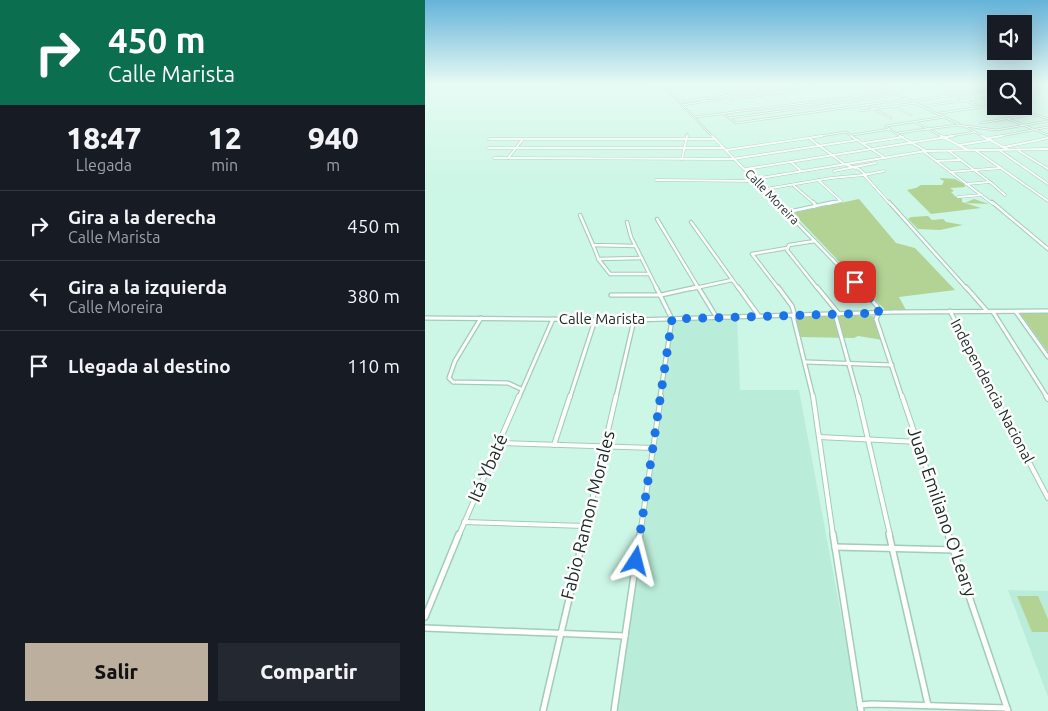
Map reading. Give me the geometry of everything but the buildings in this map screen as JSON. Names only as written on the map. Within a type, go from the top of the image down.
[{"type":"street","name":"Calle Moreira","points":[[694,117],[869,296],[877,306],[879,313]]},
{"type":"street","points":[[729,118],[736,117]]},
{"type":"street","points":[[729,118],[736,123],[779,117]]},
{"type":"street","points":[[944,117],[886,126],[925,151],[1048,249]]},
{"type":"street","points":[[945,117],[1008,150]]},
{"type":"street","points":[[1008,135],[981,123],[1013,117]]},
{"type":"street","points":[[1008,118],[1048,138]]},
{"type":"street","points":[[898,134],[962,125],[996,130],[1048,119]]},
{"type":"street","points":[[915,122],[969,150]]},
{"type":"street","points":[[959,145],[1048,127]]},
{"type":"street","points":[[851,136],[891,129]]},
{"type":"street","points":[[488,148],[726,149],[846,132],[885,158]]},
{"type":"street","points":[[745,169],[975,132]]},
{"type":"street","points":[[682,159],[687,134]]},
{"type":"street","points":[[863,143],[903,137]]},
{"type":"street","points":[[809,138],[843,164],[859,169],[987,311]]},
{"type":"street","points":[[1004,147],[1048,138]]},
{"type":"street","points":[[489,139],[716,139]]},
{"type":"street","points":[[508,158],[524,139]]},
{"type":"street","points":[[494,158],[735,159],[858,140]]},
{"type":"street","points":[[948,150],[1005,195]]},
{"type":"street","points":[[975,150],[1048,201]]},
{"type":"street","points":[[999,150],[1048,184]]},
{"type":"street","points":[[1015,150],[1048,169]]},
{"type":"street","points":[[656,180],[755,180],[925,151],[1048,150]]},
{"type":"street","points":[[936,161],[961,160]]},
{"type":"street","points":[[791,162],[802,171]]},
{"type":"street","points":[[834,171],[875,163]]},
{"type":"street","points":[[830,167],[842,177]]},
{"type":"street","points":[[950,172],[1002,168]]},
{"type":"street","points":[[765,190],[818,180],[884,172]]},
{"type":"street","points":[[787,212],[841,201],[818,180]]},
{"type":"street","points":[[965,184],[990,182]]},
{"type":"street","points":[[793,184],[815,204],[815,207]]},
{"type":"street","points":[[958,197],[982,195]]},
{"type":"street","points":[[580,215],[598,259],[610,274],[649,274]]},
{"type":"street","points":[[657,219],[717,318]]},
{"type":"street","points":[[614,711],[672,319],[635,246],[627,222]]},
{"type":"street","points":[[691,222],[759,316]]},
{"type":"street","points":[[815,241],[792,244],[787,248],[752,254],[792,306],[806,362],[861,708],[928,705],[1008,709]]},
{"type":"street","points":[[593,245],[635,246]]},
{"type":"street","points":[[787,248],[840,314]]},
{"type":"street","points":[[598,259],[642,258]]},
{"type":"street","points":[[611,295],[661,295],[732,280]]},
{"type":"street","points":[[993,311],[1048,399]]},
{"type":"street","points":[[1015,311],[1048,357]]},
{"type":"street","name":"Calle Marista","points":[[425,318],[634,320],[879,313],[1048,311]]},
{"type":"street","name":"Independencia Nacional","points":[[950,312],[1048,498]]},
{"type":"street","name":"Juan Emiliano O'Leary","points":[[879,313],[876,319],[1008,709]]},
{"type":"street","points":[[835,314],[850,364],[928,705]]},
{"type":"street","points":[[481,318],[449,375],[453,382],[508,383],[521,389]]},
{"type":"street","name":"Itá Ybaté","points":[[425,617],[463,522],[553,320]]},
{"type":"street","points":[[554,445],[595,320]]},
{"type":"street","name":"Fabio Ramon Morales","points":[[543,711],[634,320]]},
{"type":"street","points":[[806,362],[892,365]]},
{"type":"street","points":[[819,437],[919,442]]},
{"type":"street","points":[[499,443],[654,448]]},
{"type":"street","points":[[463,522],[585,526]]},
{"type":"street","points":[[835,547],[894,550],[955,550]]},
{"type":"street","points":[[425,628],[625,636]]},
{"type":"shaded area","points":[[737,319],[740,390],[799,390],[859,711],[618,711],[670,322]]},
{"type":"shaded area","points":[[1008,590],[1048,591],[1048,697]]},
{"type":"green space","points":[[941,178],[955,179],[964,184],[965,187],[950,188],[954,191],[951,192],[956,197],[962,198],[962,202],[981,208],[931,214],[907,190],[921,185],[942,185],[944,181]]},
{"type":"green space","points":[[859,199],[896,243],[915,248],[955,290],[899,297],[907,312],[886,311],[793,213]]},
{"type":"green space","points":[[974,199],[989,204],[965,203]]},
{"type":"green space","points":[[928,216],[932,220],[943,219],[946,222],[963,225],[940,230],[918,229],[908,219],[911,217]]},
{"type":"green space","points":[[1020,313],[1048,313],[1048,352]]},
{"type":"green space","points":[[793,316],[873,316],[883,340],[858,336],[854,338],[799,337]]},
{"type":"green space","points":[[1017,596],[1038,596],[1048,619],[1048,632],[1032,632]]},
{"type":"route","points":[[636,561],[672,319],[879,313],[877,306],[855,282]]}]
